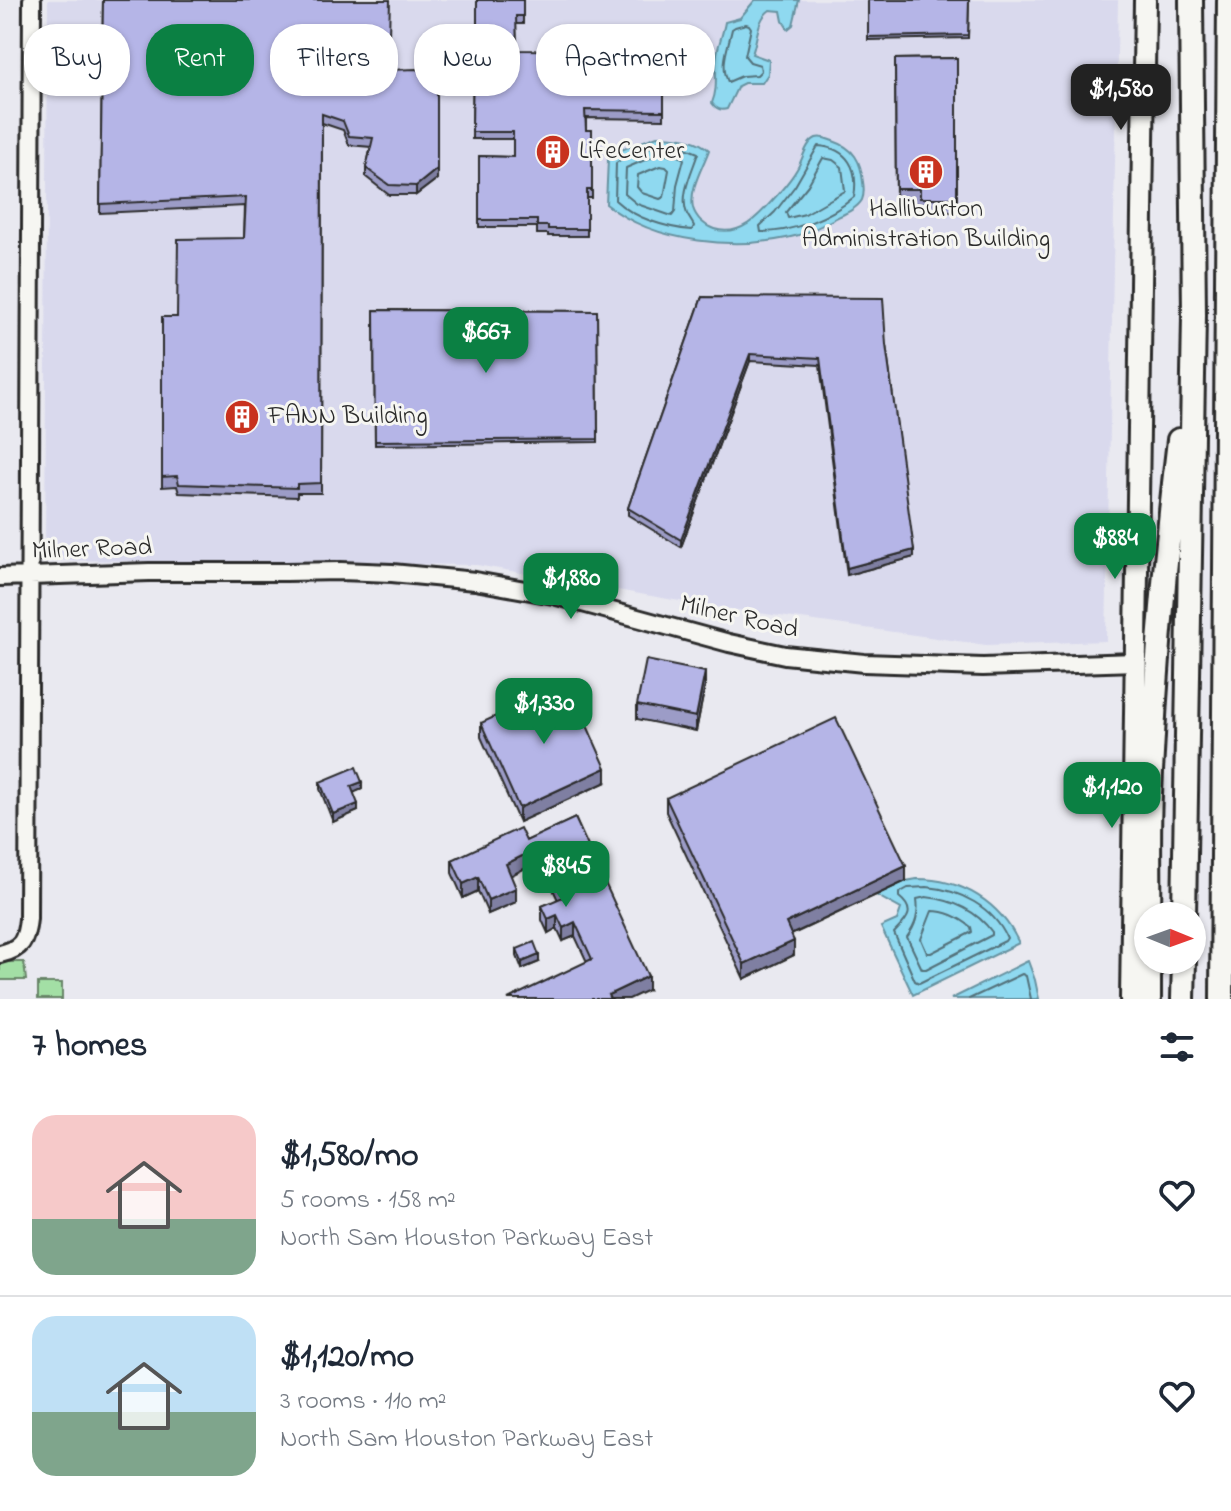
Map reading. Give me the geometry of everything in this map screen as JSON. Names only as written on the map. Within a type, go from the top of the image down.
[{"type":"highway","points":[[1184,902],[1194,315],[1191,0]]},
{"type":"highway","points":[[1222,999],[1229,0]]},
{"type":"highway","points":[[1149,902],[1150,796],[1157,663],[1166,548],[1194,315]]},
{"type":"highway","points":[[1149,974],[1149,999]]},
{"type":"highway","points":[[1183,999],[1184,974]]},
{"type":"main road","points":[[1131,999],[1145,0]]},
{"type":"street","points":[[0,954],[21,945],[28,919],[32,0]]},
{"type":"street","name":"Milner Road","points":[[0,577],[149,572],[392,573],[475,581],[553,595],[729,643],[785,655],[864,663],[983,667],[1136,662]]},
{"type":"shaded area","points":[[48,0],[1118,0],[1106,641],[986,645],[702,605],[477,565],[45,560],[47,96],[130,96],[130,24],[48,24]]},
{"type":"green space","points":[[0,962],[24,962],[26,980],[0,980]]},
{"type":"green space","points":[[38,983],[62,983],[62,999],[38,999]]},
{"type":"water","points":[[755,0],[799,0],[793,25],[788,29],[781,11],[770,10],[765,14],[752,54],[769,60],[768,74],[762,83],[738,86],[727,109],[722,110],[712,103],[716,87],[716,57],[725,22],[740,18]]},
{"type":"water","points":[[657,136],[691,140],[709,150],[692,201],[699,218],[714,229],[734,230],[759,215],[793,176],[809,144],[818,137],[846,147],[855,156],[862,174],[863,198],[852,209],[816,229],[775,240],[724,243],[673,236],[648,228],[606,204],[608,159],[621,150]]},
{"type":"water","points":[[917,879],[949,883],[978,896],[1001,916],[1019,943],[913,995],[881,927],[897,920],[901,909],[876,895]]},
{"type":"water","points":[[1028,961],[1039,999],[951,999]]},
{"type":"building","points":[[103,0],[390,0],[389,24],[270,24],[270,96],[398,96],[398,70],[414,69],[414,96],[437,96],[437,169],[416,186],[389,185],[366,168],[373,138],[349,136],[343,121],[322,114],[321,483],[297,484],[297,488],[179,484],[177,476],[162,477],[162,317],[177,317],[178,239],[244,238],[246,197],[100,204],[102,96],[130,96],[130,24],[103,24]]},
{"type":"building","name":"LifeCenter","points":[[477,0],[523,0],[523,16],[516,16],[516,24],[477,24]]},
{"type":"building","points":[[868,0],[969,0],[968,35],[868,37]]},
{"type":"building","name":"LifeCenter","points":[[520,50],[536,50],[536,96],[664,96],[664,111],[585,110],[586,130],[592,130],[592,190],[587,190],[587,229],[548,229],[548,226],[537,226],[537,220],[479,220],[479,156],[513,157],[513,132],[472,132],[472,96],[520,96]]},
{"type":"building","name":"Halliburton Administration Building","points":[[957,58],[957,198],[920,198],[920,189],[896,189],[895,59]]},
{"type":"building","points":[[702,297],[883,298],[886,345],[914,550],[847,568],[820,358],[750,354],[681,540],[628,508]]},
{"type":"building","points":[[374,310],[597,311],[598,439],[375,441]]},
{"type":"building","points":[[646,660],[705,672],[696,717],[637,705]]},
{"type":"building","points":[[568,683],[606,768],[519,808],[481,723]]},
{"type":"building","points":[[836,718],[906,866],[786,923],[794,941],[744,964],[666,798]]},
{"type":"building","points":[[356,767],[362,782],[351,786],[358,804],[333,814],[320,782]]},
{"type":"building","points":[[575,818],[648,976],[608,995],[610,999],[508,999],[592,959],[575,922],[563,928],[557,915],[548,919],[542,906],[563,897],[540,847],[506,864],[516,888],[488,900],[478,877],[463,884],[452,860],[520,828],[526,841]]},
{"type":"building","points":[[534,942],[539,955],[522,962],[517,949]]},
{"type":"place","name":"LifeCenter","points":[[553,152]]},
{"type":"place","name":"Halliburton Administration Building","points":[[926,172]]},
{"type":"place","name":"FANN Building","points":[[242,417]]}]
